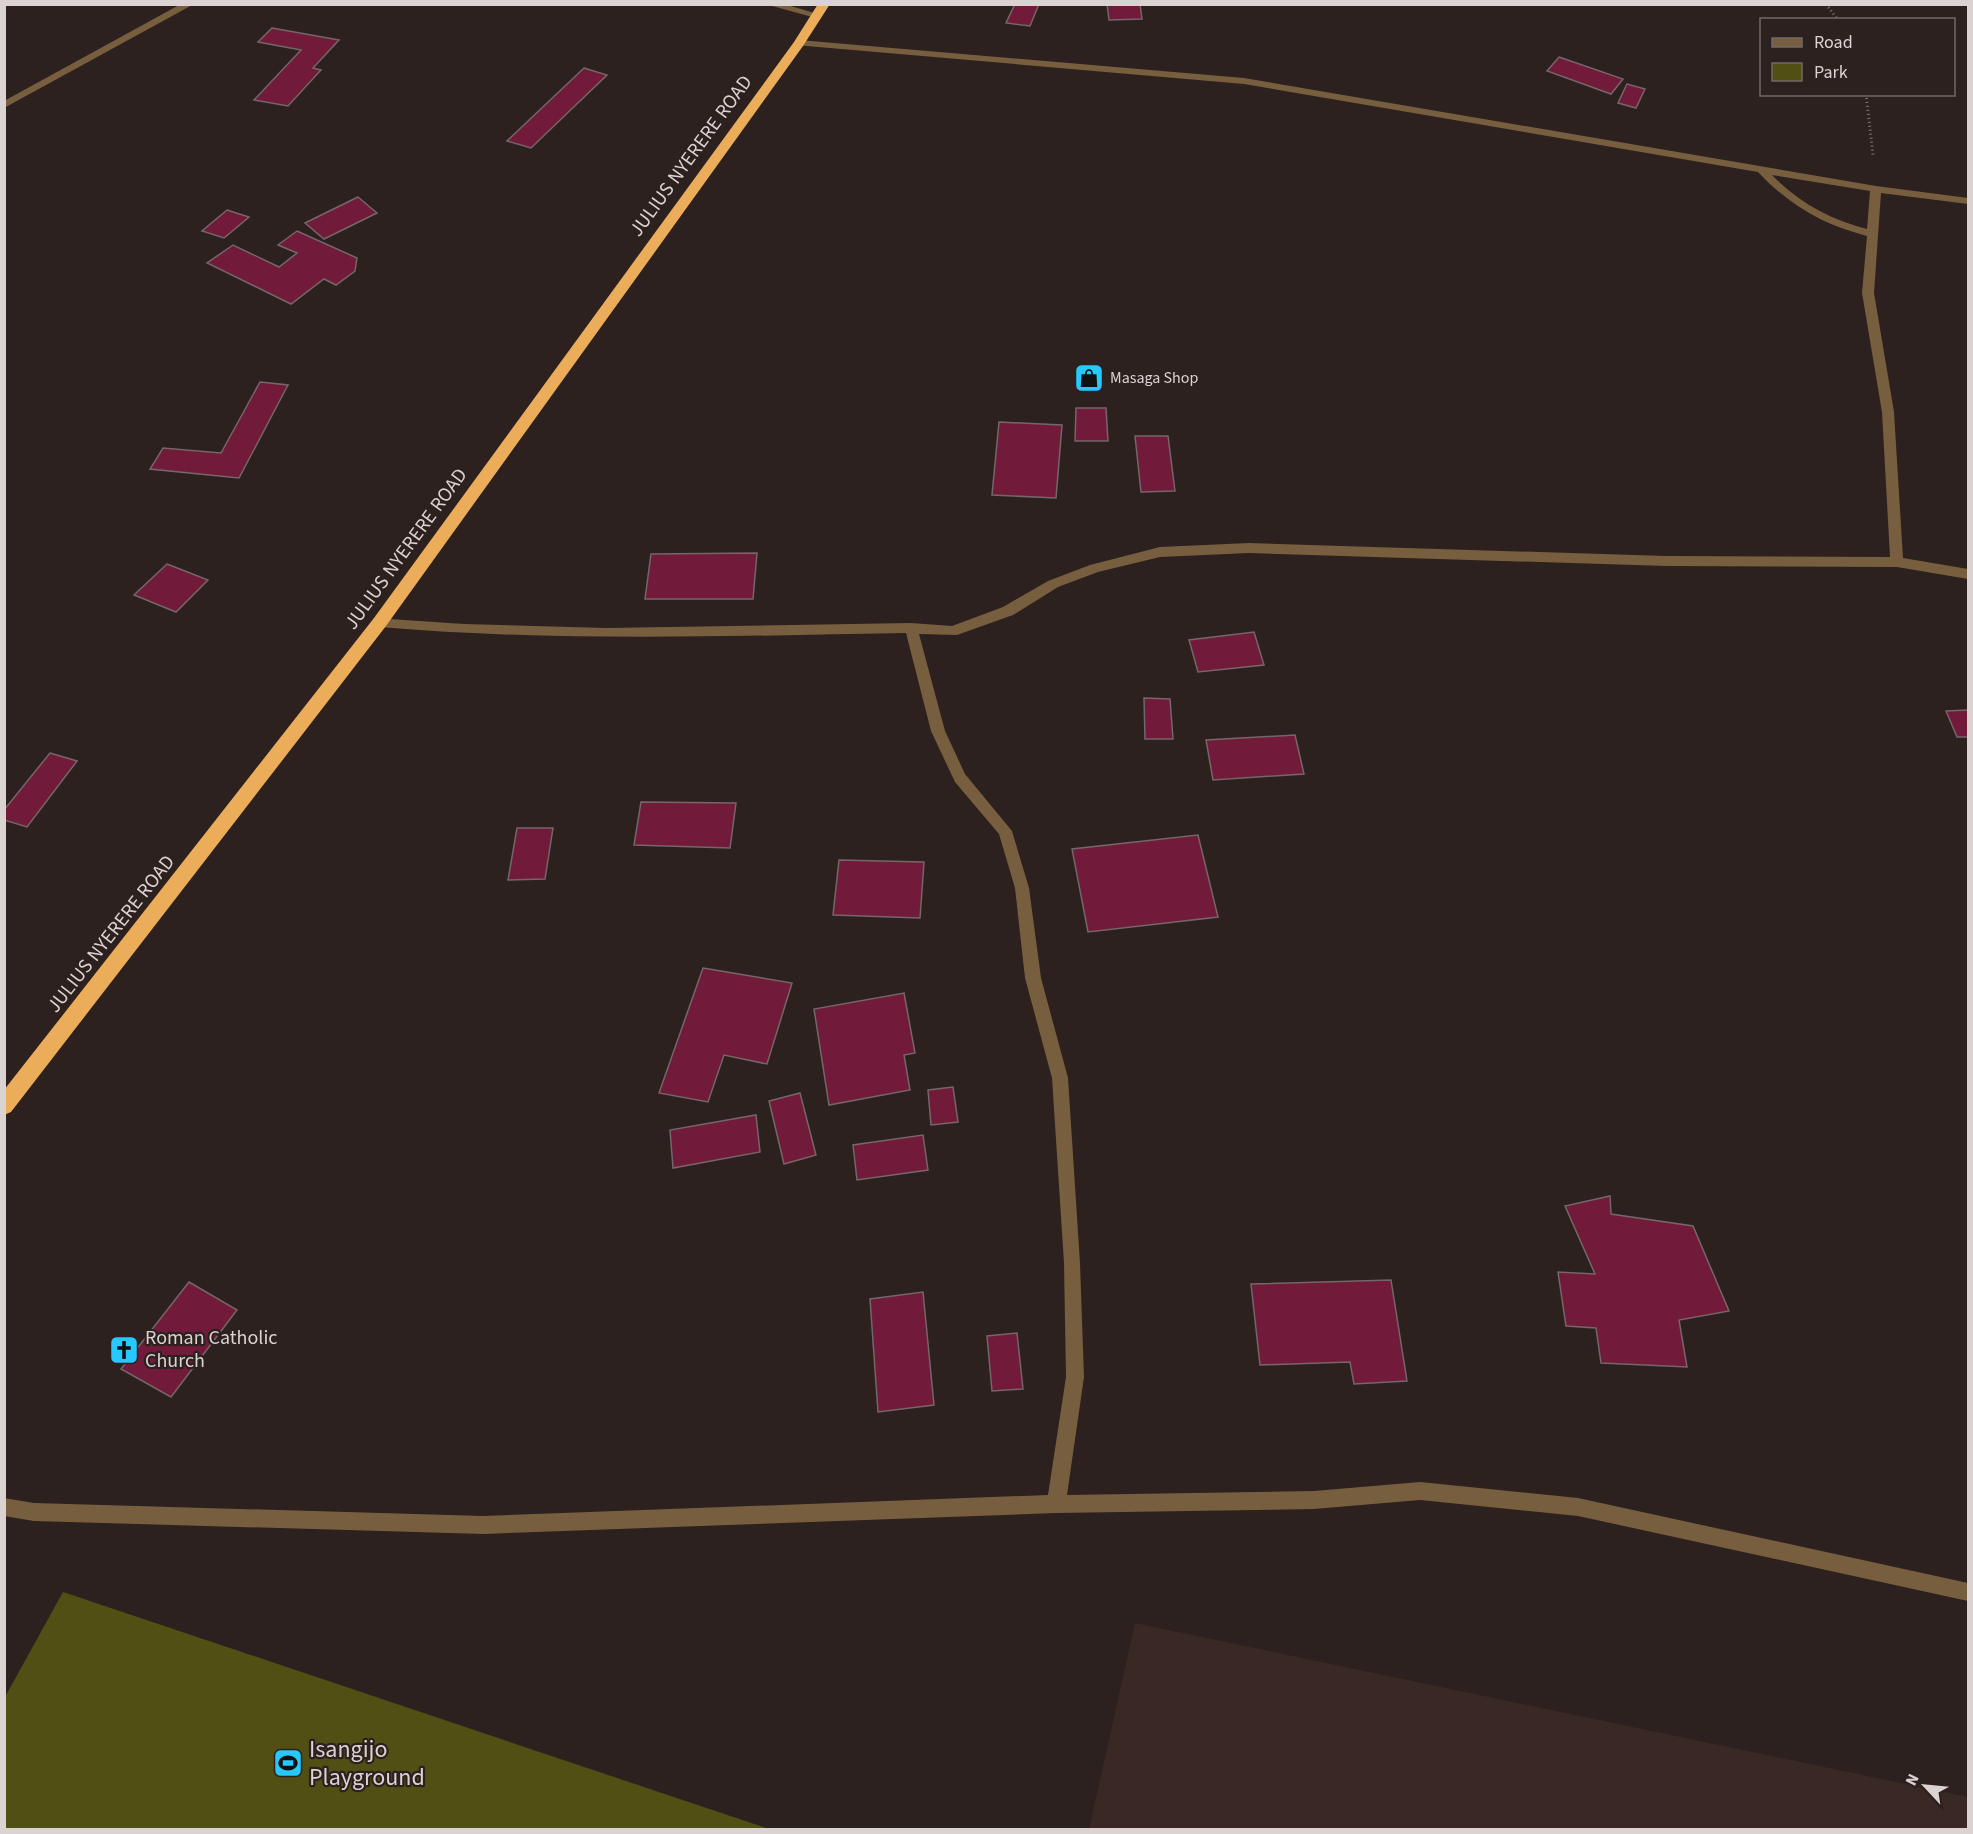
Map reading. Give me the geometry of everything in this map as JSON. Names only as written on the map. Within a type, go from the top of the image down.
[{"type":"highway","name":"JULIUS NYERERE ROAD","points":[[4,1106],[380,622],[799,43],[820,10]]},
{"type":"street","points":[[4,105],[189,4]]},
{"type":"street","points":[[770,4],[820,10]]},
{"type":"street","points":[[799,43],[1244,81],[1876,189],[1968,201]]},
{"type":"street","points":[[1761,169],[1799,206],[1847,229],[1872,234]]},
{"type":"street","points":[[1876,189],[1868,293],[1888,412],[1897,562]]},
{"type":"street","points":[[380,622],[465,629],[606,633],[911,628],[952,631],[1008,611],[1053,584],[1095,568],[1160,552],[1250,548],[1666,561],[1897,562],[1968,574]]},
{"type":"street","points":[[911,628],[938,731],[960,778],[1005,831],[1022,888],[1033,978],[1060,1078],[1072,1263],[1075,1377],[1056,1504]]},
{"type":"street","points":[[4,1507],[34,1512],[483,1525],[1056,1504],[1314,1500],[1420,1491],[1578,1507],[1968,1592]]},
{"type":"path","points":[[1826,4],[1836,18]]},
{"type":"path","points":[[1866,96],[1876,189]]},
{"type":"shaded area","points":[[1135,1623],[1968,1797],[1968,1829],[1089,1829]]},
{"type":"green space","name":"Isangijo Playground","points":[[63,1592],[769,1829],[5,1829],[5,1697]]},
{"type":"building","points":[[1015,4],[1039,4],[1030,26],[1006,23]]},
{"type":"building","points":[[1107,4],[1140,4],[1142,19],[1109,20]]},
{"type":"building","points":[[272,28],[339,40],[313,68],[321,70],[288,106],[254,100],[301,50],[258,42]]},
{"type":"building","points":[[1559,57],[1623,79],[1611,94],[1547,71]]},
{"type":"building","points":[[584,68],[607,75],[531,148],[507,141]]},
{"type":"building","points":[[1627,84],[1645,89],[1636,108],[1618,103]]},
{"type":"building","points":[[358,197],[377,213],[324,239],[305,223]]},
{"type":"building","points":[[227,210],[249,217],[224,238],[202,231]]},
{"type":"building","points":[[297,231],[357,258],[355,271],[336,285],[324,279],[291,304],[207,263],[233,245],[279,267],[297,253],[278,245]]},
{"type":"building","points":[[260,382],[288,385],[239,478],[150,469],[163,448],[221,453]]},
{"type":"building","points":[[1076,408],[1106,408],[1108,441],[1075,441]]},
{"type":"building","points":[[999,422],[1062,425],[1056,498],[992,495]]},
{"type":"building","points":[[1135,436],[1168,436],[1175,491],[1141,492]]},
{"type":"building","points":[[757,553],[753,599],[645,599],[651,554]]},
{"type":"building","points":[[167,564],[208,580],[176,612],[134,595]]},
{"type":"building","points":[[1254,632],[1264,665],[1198,672],[1189,640]]},
{"type":"building","points":[[1144,698],[1170,699],[1173,739],[1145,739]]},
{"type":"building","points":[[1968,710],[1968,737],[1957,737],[1946,711]]},
{"type":"building","points":[[1295,735],[1304,774],[1213,780],[1206,740]]},
{"type":"building","points":[[50,753],[77,761],[27,827],[4,820],[4,810]]},
{"type":"building","points":[[641,802],[736,803],[730,848],[634,845]]},
{"type":"building","points":[[517,828],[553,828],[545,879],[508,880]]},
{"type":"building","points":[[1198,835],[1218,917],[1088,932],[1072,849]]},
{"type":"building","points":[[839,860],[924,862],[920,918],[833,915]]},
{"type":"building","points":[[703,968],[792,983],[767,1064],[724,1055],[708,1102],[659,1093]]},
{"type":"building","points":[[904,993],[915,1053],[904,1055],[910,1090],[829,1105],[814,1009]]},
{"type":"building","points":[[953,1087],[958,1122],[931,1125],[928,1090]]},
{"type":"building","points":[[800,1093],[816,1155],[784,1164],[769,1101]]},
{"type":"building","points":[[756,1115],[760,1152],[673,1168],[670,1130]]},
{"type":"building","points":[[923,1135],[928,1170],[857,1180],[853,1145]]},
{"type":"building","points":[[1610,1196],[1611,1214],[1693,1226],[1729,1311],[1679,1320],[1687,1367],[1601,1363],[1596,1328],[1566,1326],[1558,1272],[1595,1274],[1565,1206]]},
{"type":"building","points":[[1391,1280],[1407,1381],[1354,1384],[1350,1362],[1260,1365],[1251,1284]]},
{"type":"building","points":[[189,1282],[237,1310],[171,1397],[121,1369]]},
{"type":"building","points":[[923,1292],[934,1405],[878,1412],[870,1299]]},
{"type":"building","points":[[1017,1333],[1023,1389],[992,1391],[987,1336]]},
{"type":"place","name":"Masaga Shop","points":[[1089,378]]},
{"type":"place","name":"Roman Catholic Church","points":[[124,1350]]},
{"type":"place","name":"Isangijo Playground","points":[[288,1763]]}]
